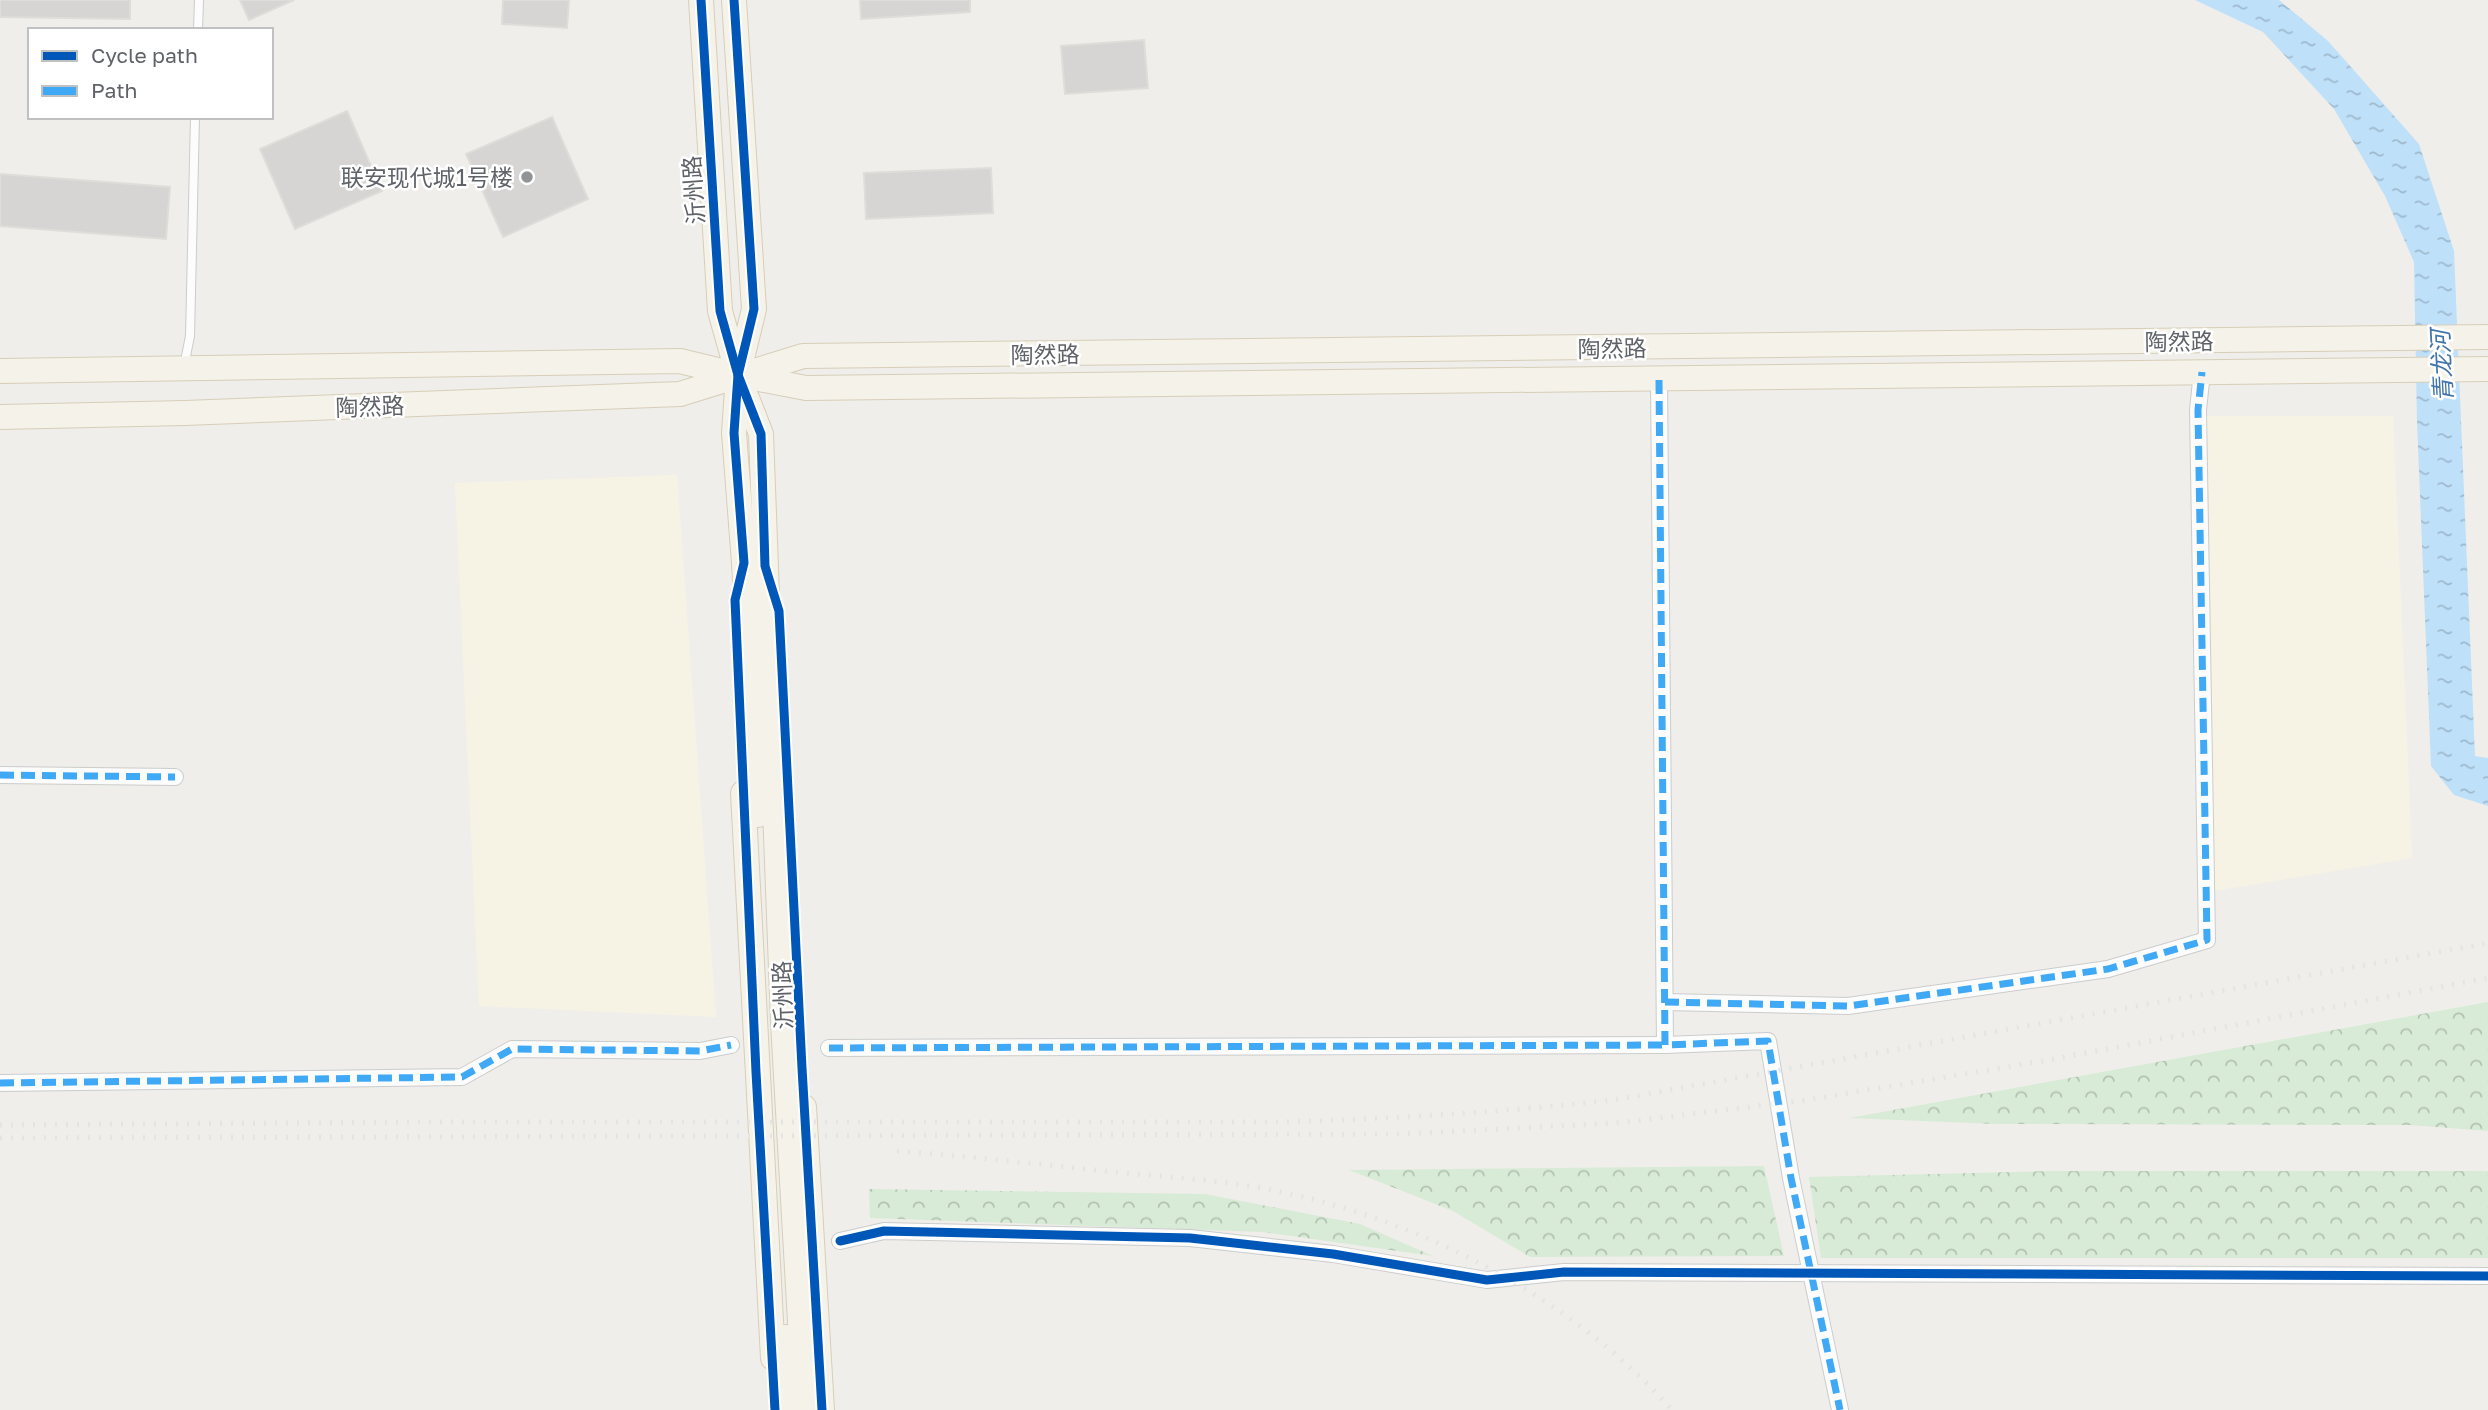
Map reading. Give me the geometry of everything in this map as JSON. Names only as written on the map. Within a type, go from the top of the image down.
[{"type":"main road","name":"沂州路","points":[[701,0],[720,311],[738,375]]},
{"type":"main road","name":"沂州路","points":[[734,0],[754,309],[738,375],[734,433],[754,565],[805,1410]]},
{"type":"main road","name":"陶然路","points":[[0,417],[680,394],[803,356],[2477,337]]},
{"type":"main road","points":[[1729,379],[1703,360],[1797,346]]},
{"type":"main road","points":[[1496,381],[1615,366],[1589,349]]},
{"type":"main road","name":"陶然路","points":[[0,371],[680,361],[805,388],[2477,369]]},
{"type":"main road","name":"沂州路","points":[[754,565],[788,1410]]},
{"type":"main road","points":[[754,565],[735,600],[756,1072],[775,1410]]},
{"type":"main road","points":[[754,565],[779,611],[822,1410]]},
{"type":"street","points":[[1665,1002],[1848,1006],[2108,969],[2207,940],[2198,423],[2202,372]]},
{"type":"street","points":[[1659,380],[1665,1045]]},
{"type":"street","points":[[0,775],[175,777]]},
{"type":"street","points":[[829,1048],[1665,1045],[1768,1041],[1791,1178],[1840,1410]]},
{"type":"street","points":[[0,1083],[463,1077],[512,1049],[700,1051],[730,1045]]},
{"type":"street","points":[[840,1241],[884,1231],[1190,1238],[1333,1254],[1488,1280],[1564,1272],[2488,1276]]},
{"type":"lane","points":[[198,28],[199,0]]},
{"type":"lane","points":[[184,368],[190,337],[195,119]]},
{"type":"shaded area","points":[[2206,416],[2393,416],[2412,858],[2214,891]]},
{"type":"shaded area","points":[[677,475],[716,1017],[479,1006],[455,483]]},
{"type":"green space","points":[[2488,1002],[2488,1131],[2410,1125],[1996,1124],[1849,1118]]},
{"type":"green space","points":[[1764,1166],[1784,1256],[1530,1257],[1453,1211],[1349,1170]]},
{"type":"green space","points":[[2050,1171],[2488,1171],[2488,1258],[1821,1258],[1809,1177]]},
{"type":"green space","points":[[869,1189],[1205,1194],[1360,1224],[1433,1256],[1262,1232],[870,1218]]},
{"type":"water","name":"青龙河","points":[[2195,0],[2279,0],[2328,41],[2419,144],[2454,251],[2475,756],[2488,758],[2488,806],[2454,795],[2431,766],[2417,422],[2414,262],[2385,196],[2334,109],[2263,32]]},
{"type":"building","points":[[0,0],[130,0],[130,19],[0,17]]},
{"type":"building","points":[[240,0],[294,0],[249,20]]},
{"type":"building","points":[[503,0],[569,0],[567,28],[502,24]]},
{"type":"building","points":[[860,0],[970,0],[970,12],[861,19]]},
{"type":"building","points":[[1144,40],[1148,88],[1065,94],[1061,46]]},
{"type":"building","points":[[347,111],[382,191],[295,229],[260,149]]},
{"type":"building","name":"联安现代城1号楼","points":[[552,117],[588,199],[503,237],[466,154]]},
{"type":"building","points":[[991,168],[993,213],[866,219],[864,173]]},
{"type":"building","points":[[0,174],[170,187],[166,239],[0,226]]},
{"type":"railway","points":[[0,1125],[1279,1122],[1488,1111],[1614,1100],[2488,943]]},
{"type":"railway","points":[[0,1138],[1400,1134],[1617,1123],[1807,1100],[2043,1061],[2488,978]]},
{"type":"railway","points":[[897,1151],[1226,1183],[1286,1193],[1392,1224],[1445,1246],[1496,1272],[1545,1302],[1591,1335],[1634,1371],[1672,1410]]},
{"type":"marked path","points":[[1665,1002],[1848,1006],[2108,969],[2207,940],[2198,410],[2202,372]]},
{"type":"marked path","points":[[1659,380],[1665,1045],[1768,1041],[1791,1178],[1840,1410]]},
{"type":"marked path","points":[[0,775],[175,777]]},
{"type":"marked path","points":[[0,1083],[462,1077],[512,1049],[700,1051],[731,1045]]},
{"type":"marked path","points":[[829,1048],[1665,1045]]},
{"type":"cycle path","points":[[701,0],[720,311],[738,375],[761,434],[765,566],[779,611],[822,1410]]},
{"type":"cycle path","points":[[734,0],[754,309],[738,375],[734,433],[744,563],[735,600],[756,1072],[775,1410]]},
{"type":"cycle path","points":[[840,1241],[884,1231],[1190,1238],[1333,1254],[1487,1280],[1564,1272],[2488,1276]]},
{"type":"place","name":"联安现代城1号楼","points":[[527,177]]}]
